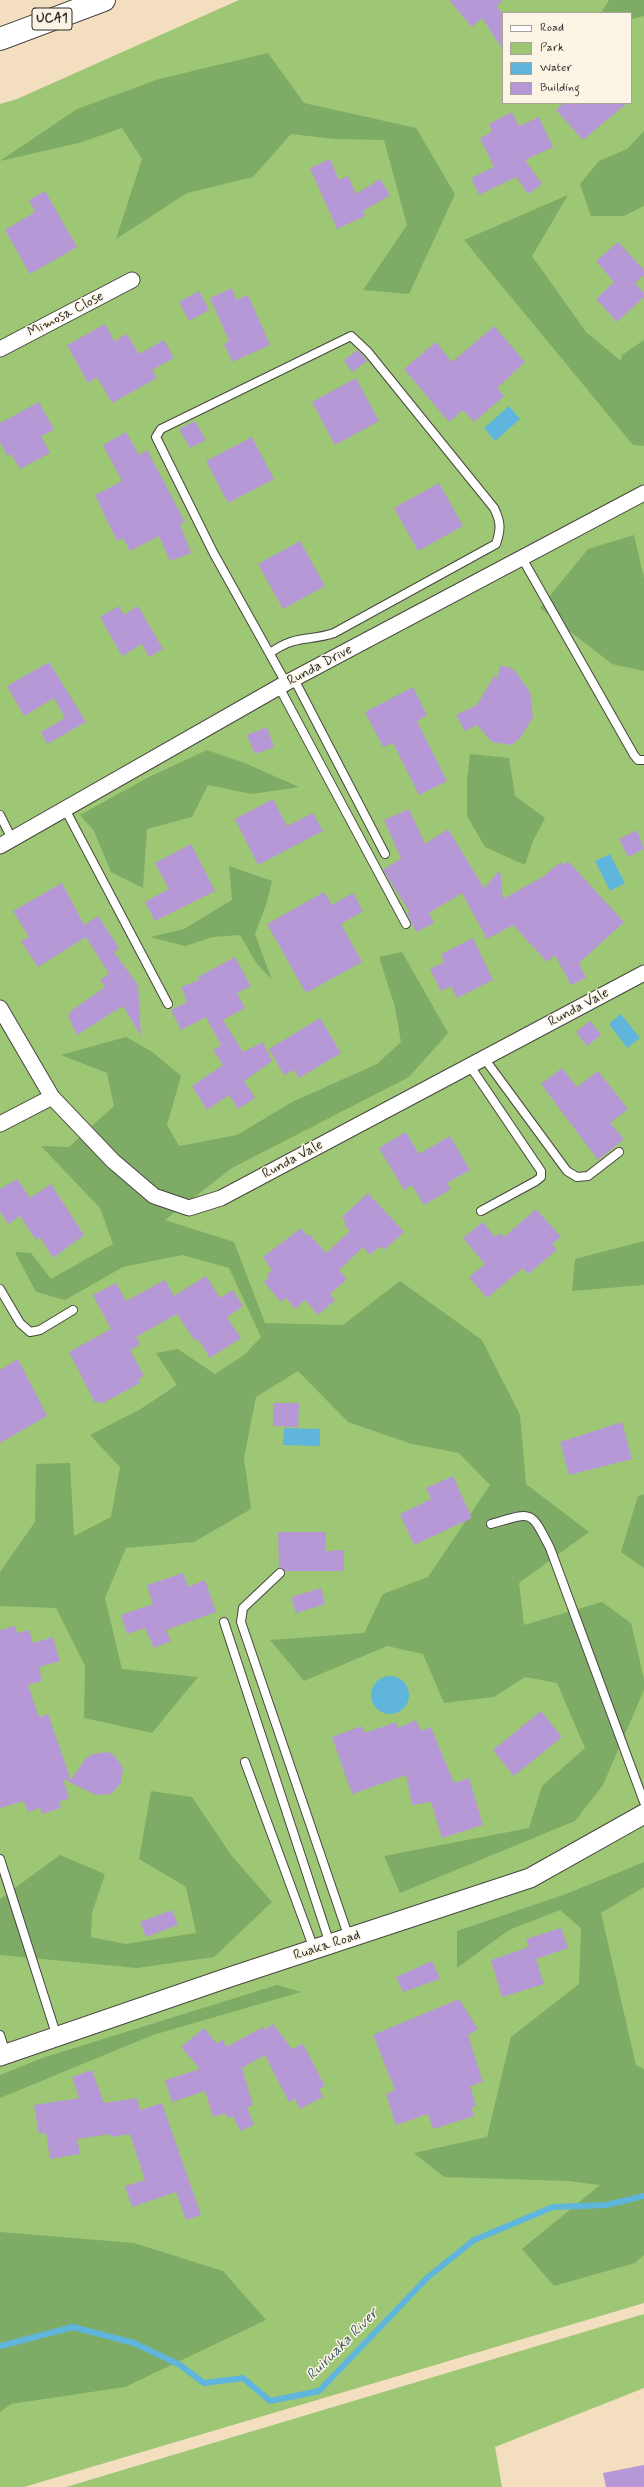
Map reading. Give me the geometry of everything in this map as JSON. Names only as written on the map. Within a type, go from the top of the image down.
[{"type":"main road","name":"UCA1","points":[[0,38],[104,0]]},
{"type":"street","name":"Mimosa Close","points":[[0,349],[132,280]]},
{"type":"street","name":"Runda Drive","points":[[6,843],[286,683],[644,493]]},
{"type":"street","name":"Runda Vale","points":[[0,1008],[52,1097],[113,1161],[154,1196],[189,1208],[221,1198],[644,973]]},
{"type":"street","points":[[0,1124],[52,1097]]},
{"type":"street","name":"Ruaka Road","points":[[3,2055],[530,1878],[644,1814]]},
{"type":"lane","points":[[270,653],[298,638],[321,638],[334,633],[496,544],[499,534],[501,521],[494,508],[359,341],[351,336],[161,429],[156,437],[216,558],[256,632],[270,653],[286,683],[406,924]]},
{"type":"lane","points":[[522,558],[634,755],[638,760],[644,760]]},
{"type":"lane","points":[[286,683],[385,854]]},
{"type":"lane","points":[[65,809],[168,1004]]},
{"type":"lane","points":[[0,815],[6,843]]},
{"type":"lane","points":[[484,1058],[568,1170],[577,1178],[588,1176],[619,1152]]},
{"type":"lane","points":[[470,1066],[541,1171],[541,1177],[536,1181],[481,1211]]},
{"type":"lane","points":[[0,1289],[20,1323],[30,1332],[40,1330],[72,1310]]},
{"type":"lane","points":[[491,1524],[519,1516],[528,1516],[536,1520],[550,1548],[644,1802]]},
{"type":"lane","points":[[280,1573],[243,1608],[241,1622],[349,1939]]},
{"type":"lane","points":[[224,1622],[322,1948]]},
{"type":"lane","points":[[245,1762],[322,1948]]},
{"type":"lane","points":[[0,1859],[57,2037]]},
{"type":"lane","points":[[0,2035],[3,2055]]},
{"type":"green space","points":[[239,0],[644,0],[644,2303],[24,2487],[0,2487],[0,104],[17,99]]},
{"type":"green space","points":[[609,0],[644,0],[644,16],[632,19],[632,12],[602,12]]},
{"type":"green space","points":[[268,53],[304,103],[416,128],[455,194],[409,294],[363,290],[407,225],[384,140],[334,139],[291,134],[253,177],[187,193],[116,239],[142,159],[122,128],[79,143],[0,161],[77,109],[159,79]]},
{"type":"green space","points":[[644,131],[644,206],[624,216],[591,216],[580,184],[599,161],[627,149]]},
{"type":"green space","points":[[568,195],[532,256],[586,332],[621,361],[622,355],[644,340],[644,446],[633,445],[464,240]]},
{"type":"green space","points":[[634,535],[644,578],[644,671],[612,664],[540,608],[588,549]]},
{"type":"green space","points":[[207,750],[247,764],[299,787],[252,794],[208,785],[192,817],[147,829],[143,888],[111,872],[94,831],[80,815],[149,777]]},
{"type":"green space","points":[[470,754],[509,758],[515,796],[545,818],[533,841],[525,865],[485,847],[467,816],[467,780]]},
{"type":"green space","points":[[229,866],[272,881],[267,902],[255,934],[272,980],[257,964],[240,935],[213,937],[185,946],[150,937],[184,929],[232,900]]},
{"type":"green space","points":[[402,952],[448,1033],[409,1077],[232,1168],[165,1220],[234,1242],[265,1323],[343,1325],[400,1281],[482,1340],[520,1415],[526,1484],[589,1532],[519,1583],[524,1625],[602,1602],[631,1623],[644,1679],[644,1690],[603,1785],[575,1821],[400,1893],[384,1856],[529,1828],[542,1786],[585,1748],[557,1683],[525,1677],[494,1697],[444,1703],[423,1654],[387,1646],[304,1681],[270,1640],[364,1633],[383,1594],[428,1577],[490,1485],[459,1453],[412,1444],[348,1422],[298,1371],[256,1397],[244,1458],[251,1509],[194,1542],[126,1548],[105,1598],[122,1669],[198,1677],[152,1733],[84,1718],[85,1666],[56,1608],[0,1606],[0,1572],[35,1522],[36,1464],[70,1463],[74,1536],[111,1517],[120,1467],[90,1435],[139,1410],[177,1385],[156,1353],[178,1349],[215,1374],[244,1355],[261,1337],[229,1268],[182,1255],[123,1267],[65,1300],[36,1292],[15,1252],[31,1253],[51,1279],[113,1244],[100,1208],[41,1146],[69,1147],[114,1106],[107,1073],[61,1055],[126,1037],[151,1051],[181,1076],[167,1125],[179,1146],[237,1135],[292,1102],[377,1064],[401,1042],[395,1007],[379,957]]},
{"type":"green space","points":[[644,1241],[644,1285],[572,1291],[575,1259]]},
{"type":"green space","points":[[644,1494],[644,1568],[621,1552],[638,1496]]},
{"type":"green space","points":[[151,1791],[192,1797],[231,1855],[272,1902],[214,1957],[137,1968],[0,1955],[0,1899],[60,1855],[105,1874],[92,1913],[91,1937],[125,1944],[196,1933],[186,1887],[139,1859]]},
{"type":"green space","points":[[644,1862],[644,1887],[601,1913],[636,2065],[644,2069],[644,2255],[635,2263],[554,2286],[522,2249],[600,2185],[568,2181],[444,2177],[414,2153],[487,2137],[511,2037],[579,1984],[581,1928],[560,1910],[509,1930],[457,1968],[457,1931],[566,1894]]},
{"type":"green space","points":[[277,1985],[301,1992],[153,2035],[0,2098],[0,2075],[42,2058]]},
{"type":"green space","points":[[0,2232],[134,2243],[223,2271],[266,2320],[125,2387],[11,2404],[0,2412]]},
{"type":"green space","points":[[644,2314],[644,2388],[495,2447],[502,2487],[66,2487]]},
{"type":"water","points":[[509,406],[520,419],[495,441],[484,428]]},
{"type":"water","points":[[610,854],[625,883],[610,891],[595,861]]},
{"type":"water","points":[[621,1014],[640,1038],[627,1048],[609,1024]]},
{"type":"water","points":[[284,1428],[320,1429],[320,1446],[283,1445]]},
{"type":"water","points":[[390,1676],[403,1682],[409,1695],[403,1708],[390,1714],[377,1708],[371,1695],[377,1682]]},
{"type":"building","points":[[449,0],[503,0],[497,6],[502,14],[502,48],[482,18],[472,27]]},
{"type":"building","points":[[563,104],[626,104],[583,140],[556,110]]},
{"type":"building","points":[[512,112],[519,126],[539,117],[553,147],[525,160],[542,184],[528,194],[516,177],[479,195],[471,178],[494,167],[480,138],[492,132],[489,124]]},
{"type":"building","points":[[330,159],[339,180],[348,176],[356,194],[380,179],[390,195],[363,211],[365,216],[337,229],[310,168]]},
{"type":"building","points":[[45,191],[77,247],[30,274],[5,230],[35,212],[29,200]]},
{"type":"building","points":[[618,242],[644,270],[644,275],[635,283],[644,293],[644,297],[617,322],[596,299],[614,282],[596,261]]},
{"type":"building","points":[[232,288],[236,300],[248,295],[270,345],[232,362],[224,344],[229,341],[210,298]]},
{"type":"building","points":[[199,291],[209,310],[189,321],[179,302]]},
{"type":"building","points":[[105,324],[114,341],[127,334],[139,354],[164,340],[174,358],[152,370],[157,378],[112,403],[97,377],[88,383],[67,345]]},
{"type":"building","points":[[494,326],[525,362],[497,388],[504,396],[474,422],[463,410],[449,422],[404,369],[436,342],[452,362]]},
{"type":"building","points":[[358,350],[367,361],[352,372],[344,360]]},
{"type":"building","points":[[356,378],[379,421],[335,445],[312,402]]},
{"type":"building","points":[[39,402],[54,430],[41,436],[50,453],[20,469],[11,454],[7,456],[0,442],[0,423]]},
{"type":"building","points":[[195,421],[206,440],[190,448],[179,429]]},
{"type":"building","points":[[126,432],[139,455],[147,450],[185,522],[180,524],[191,553],[170,561],[159,536],[130,551],[123,538],[117,541],[95,495],[122,481],[103,445]]},
{"type":"building","points":[[252,437],[274,479],[228,503],[206,461]]},
{"type":"building","points":[[439,483],[463,526],[418,551],[394,508]]},
{"type":"building","points":[[300,541],[325,586],[283,609],[258,564]]},
{"type":"building","points":[[119,606],[124,615],[138,606],[163,649],[149,657],[142,644],[122,656],[100,617]]},
{"type":"building","points":[[49,662],[86,722],[47,744],[41,732],[65,718],[54,698],[24,716],[7,686]]},
{"type":"building","points":[[500,666],[509,667],[515,671],[530,692],[533,717],[520,738],[511,745],[492,742],[477,725],[465,731],[456,715],[477,705],[494,676],[497,679]]},
{"type":"building","points":[[413,687],[427,715],[417,721],[447,781],[419,795],[393,743],[383,747],[365,712]]},
{"type":"building","points":[[267,727],[274,747],[255,754],[247,735]]},
{"type":"building","points":[[273,799],[287,826],[313,813],[323,831],[258,865],[235,819]]},
{"type":"building","points":[[409,809],[425,844],[448,829],[484,888],[500,870],[503,899],[544,876],[560,862],[563,865],[568,861],[624,922],[579,963],[586,978],[571,985],[555,955],[547,962],[513,925],[487,939],[462,893],[429,913],[434,923],[416,932],[407,913],[410,912],[383,870],[401,858],[384,820]]},
{"type":"building","points":[[637,830],[644,849],[628,857],[619,839]]},
{"type":"building","points":[[191,844],[215,891],[155,921],[145,902],[169,889],[155,863]]},
{"type":"building","points":[[62,883],[84,925],[98,916],[119,948],[114,952],[138,985],[141,1036],[123,1006],[77,1035],[68,1016],[71,1011],[105,987],[100,980],[109,974],[86,937],[38,967],[21,941],[29,937],[13,911]]},
{"type":"building","points":[[324,892],[332,905],[353,893],[363,911],[341,924],[362,962],[306,993],[267,924]]},
{"type":"building","points":[[473,938],[493,980],[457,998],[451,986],[441,991],[430,969],[444,962],[441,954]]},
{"type":"building","points":[[235,957],[251,986],[237,993],[245,1008],[223,1020],[243,1052],[263,1042],[272,1061],[244,1081],[255,1098],[238,1109],[229,1095],[207,1110],[192,1086],[223,1065],[213,1050],[221,1045],[206,1017],[181,1030],[171,1010],[187,1002],[181,987],[199,980],[198,977]]},
{"type":"building","points":[[320,1018],[341,1053],[299,1078],[294,1070],[284,1075],[269,1049]]},
{"type":"building","points":[[590,1021],[601,1035],[587,1046],[576,1032]]},
{"type":"building","points":[[562,1068],[577,1087],[598,1071],[628,1109],[610,1123],[624,1139],[598,1160],[541,1084]]},
{"type":"building","points":[[406,1132],[419,1154],[450,1136],[470,1170],[447,1183],[451,1189],[424,1205],[412,1185],[404,1190],[379,1148]]},
{"type":"building","points":[[17,1179],[30,1198],[51,1184],[84,1235],[53,1258],[40,1237],[36,1240],[20,1216],[8,1224],[0,1212],[0,1189]]},
{"type":"building","points":[[368,1193],[404,1232],[384,1250],[380,1246],[370,1255],[363,1247],[339,1270],[347,1279],[330,1294],[335,1300],[318,1315],[305,1300],[295,1309],[286,1298],[281,1302],[264,1282],[269,1277],[267,1275],[272,1270],[263,1257],[301,1228],[307,1236],[309,1234],[326,1253],[350,1231],[344,1224],[346,1222],[342,1217]]},
{"type":"building","points":[[536,1209],[561,1237],[552,1244],[557,1250],[528,1274],[523,1268],[487,1298],[469,1277],[485,1264],[463,1238],[483,1222],[495,1237],[500,1233],[504,1237]]},
{"type":"building","points":[[206,1276],[220,1298],[233,1290],[243,1306],[227,1317],[241,1338],[210,1358],[198,1339],[195,1341],[177,1314],[136,1337],[140,1345],[130,1350],[144,1376],[138,1379],[140,1383],[101,1404],[99,1401],[95,1403],[69,1352],[111,1329],[93,1295],[116,1283],[126,1301],[165,1280],[174,1296]]},
{"type":"building","points":[[18,1359],[47,1416],[0,1443],[0,1370]]},
{"type":"building","points":[[273,1403],[299,1403],[298,1427],[273,1426]]},
{"type":"building","points":[[622,1422],[632,1459],[569,1475],[560,1442]]},
{"type":"building","points":[[453,1476],[472,1518],[414,1545],[400,1514],[431,1499],[426,1488]]},
{"type":"building","points":[[278,1532],[326,1532],[326,1551],[344,1550],[344,1571],[285,1571],[279,1568]]},
{"type":"building","points":[[183,1573],[188,1587],[205,1580],[216,1612],[166,1630],[171,1641],[154,1648],[145,1628],[127,1634],[121,1615],[153,1604],[147,1585]]},
{"type":"building","points":[[321,1588],[325,1604],[296,1613],[291,1597]]},
{"type":"building","points":[[15,1626],[17,1633],[29,1630],[33,1643],[53,1637],[60,1661],[39,1667],[42,1681],[28,1685],[39,1717],[48,1714],[71,1780],[86,1758],[93,1754],[108,1752],[115,1756],[123,1768],[121,1783],[111,1794],[96,1795],[63,1779],[69,1798],[59,1802],[61,1808],[42,1814],[40,1808],[28,1812],[24,1801],[0,1808],[0,1630]]},
{"type":"building","points":[[541,1711],[562,1737],[514,1776],[493,1750]]},
{"type":"building","points":[[416,1720],[421,1731],[431,1727],[454,1783],[469,1778],[483,1825],[442,1838],[431,1802],[412,1805],[406,1775],[352,1794],[332,1737],[362,1726],[365,1733],[396,1722],[398,1728]]},
{"type":"building","points":[[172,1910],[178,1925],[146,1937],[140,1922]]},
{"type":"building","points":[[561,1928],[568,1948],[536,1959],[544,1984],[502,1997],[491,1960],[529,1947],[526,1939]]},
{"type":"building","points":[[432,1961],[440,1979],[403,1992],[396,1977]]},
{"type":"building","points":[[459,1999],[478,2029],[468,2035],[483,2082],[470,2086],[476,2106],[471,2107],[474,2116],[433,2129],[428,2114],[396,2125],[386,2094],[395,2090],[373,2035]]},
{"type":"building","points":[[273,2024],[292,2049],[303,2044],[325,2086],[319,2089],[323,2097],[300,2109],[295,2099],[289,2102],[265,2055],[242,2068],[253,2105],[247,2107],[254,2125],[240,2131],[233,2116],[227,2118],[226,2113],[213,2117],[205,2091],[172,2102],[165,2080],[200,2069],[181,2047],[204,2028],[216,2043],[223,2040],[226,2047],[263,2027],[264,2030]]},
{"type":"building","points":[[92,2070],[104,2103],[137,2098],[140,2110],[162,2103],[201,2215],[186,2220],[176,2192],[132,2207],[125,2186],[145,2180],[130,2134],[111,2137],[110,2134],[77,2139],[80,2154],[50,2159],[46,2133],[39,2134],[34,2105],[79,2098],[72,2077]]},
{"type":"building","points":[[644,2465],[644,2487],[606,2487],[603,2473]]},
{"type":"waterway","name":"Ruiruaka River","points":[[0,2346],[73,2327],[134,2343],[180,2365],[204,2383],[243,2378],[270,2401],[319,2391],[428,2277],[474,2240],[553,2207],[606,2205],[644,2196]]}]
